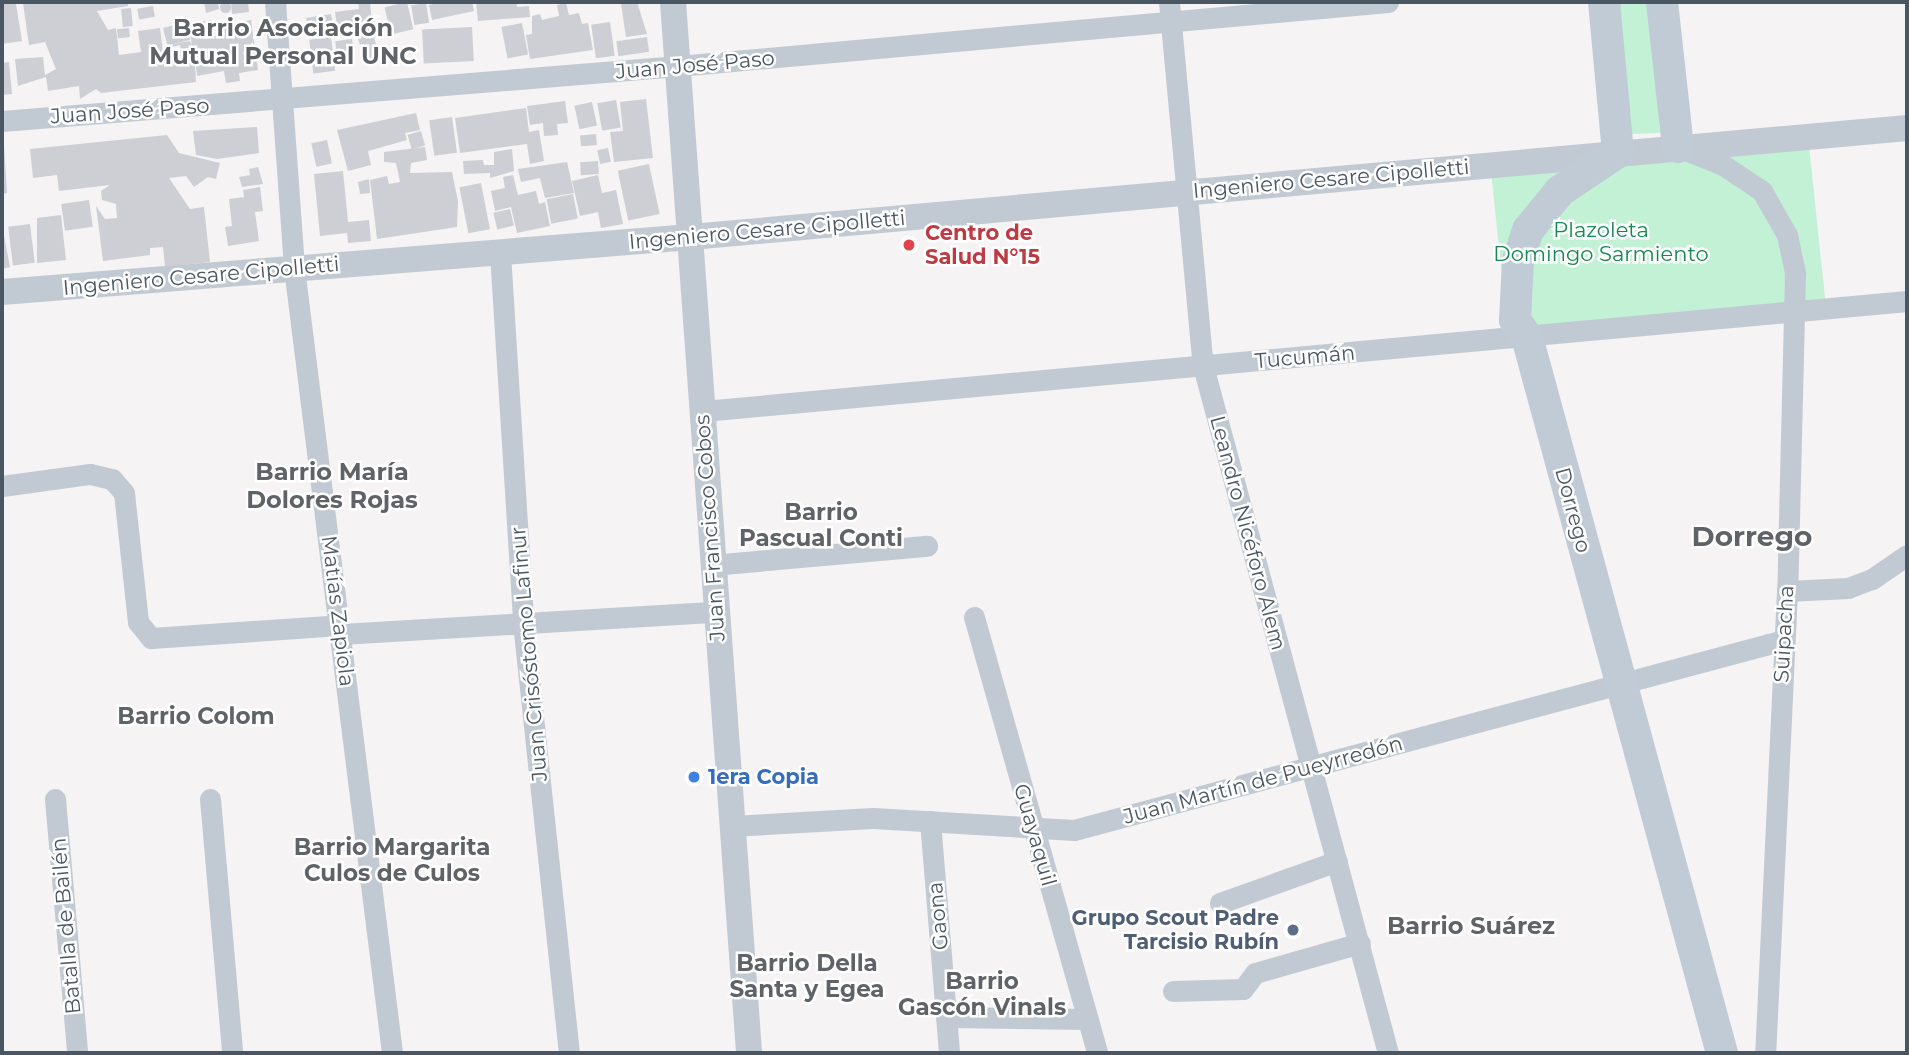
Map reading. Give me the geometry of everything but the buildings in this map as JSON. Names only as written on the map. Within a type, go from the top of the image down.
[{"type":"main road","points":[[1604,2],[1618,152]]},
{"type":"main road","points":[[1662,2],[1678,147]]},
{"type":"main road","name":"Dorrego","points":[[1618,152],[1560,191],[1528,230],[1518,261],[1514,297],[1515,320],[1527,337],[1618,684],[1722,1053]]},
{"type":"street","name":"Matías Zapiola","points":[[275,2],[294,268],[392,1053]]},
{"type":"street","name":"Juan Francisco Cobos","points":[[673,2],[715,612],[749,1053]]},
{"type":"street","name":"Juan José Paso","points":[[2,121],[678,66],[1170,12],[1388,2]]},
{"type":"street","name":"Leandro Nicéforo Alem","points":[[1170,12],[1203,366],[1388,1053]]},
{"type":"street","name":"Ingeniero Cesare Cipolletti","points":[[2,292],[691,237],[1907,128]]},
{"type":"street","name":"Suipacha","points":[[1678,147],[1744,177],[1774,208],[1787,235],[1795,274],[1787,591],[1765,1053]]},
{"type":"street","name":"Juan Crisóstomo Lafinur","points":[[500,253],[523,623],[569,1053]]},
{"type":"street","name":"Tucumán","points":[[703,411],[1907,301]]},
{"type":"street","points":[[2,486],[90,474],[112,479],[124,493],[138,622],[151,638],[523,623],[715,612]]},
{"type":"street","points":[[712,565],[927,546]]},
{"type":"street","points":[[1787,591],[1848,588],[1872,579],[1907,555]]},
{"type":"street","name":"Guayaquil","points":[[974,617],[1097,1053]]},
{"type":"street","name":"Juan Martín de Pueyrredón","points":[[731,826],[873,818],[1033,830],[1087,827],[1784,640]]},
{"type":"street","name":"Batalla de Bailén","points":[[55,799],[77,1053]]},
{"type":"street","points":[[211,799],[232,1053]]},
{"type":"street","name":"Gaona","points":[[930,821],[949,1053]]},
{"type":"street","points":[[1220,903],[1337,861]]},
{"type":"street","points":[[1172,991],[1243,989],[1255,973],[1360,943]]},
{"type":"street","points":[[946,1017],[1087,1020]]},
{"type":"green space","points":[[1614,2],[1650,2],[1660,133],[1632,134]]},
{"type":"green space","name":"Plazoleta Domingo Sarmiento","points":[[1808,136],[1826,309],[1509,342],[1491,169]]},
{"type":"place","name":"Centro de Salud N°15","points":[[909,245]]},
{"type":"place","name":"1era Copia","points":[[694,777]]},
{"type":"place","name":"Grupo Scout Padre Tarcisio Rubín","points":[[1293,930]]},
{"type":"district","name":"Barrio Asociación Mutual Personal UNC","points":[[283,42]]},
{"type":"district","name":"Barrio María Dolores Rojas","points":[[332,486]]},
{"type":"district","name":"Barrio Pascual Conti","points":[[821,525]]},
{"type":"district","name":"Dorrego","points":[[1752,536]]},
{"type":"district","name":"Barrio Colom","points":[[196,716]]},
{"type":"district","name":"Barrio Margarita Culos de Culos","points":[[392,860]]},
{"type":"district","name":"Barrio Suárez","points":[[1471,926]]},
{"type":"district","name":"Barrio Della Santa y Egea","points":[[807,976]]},
{"type":"district","name":"Barrio Gascón Vinals","points":[[982,994]]}]
